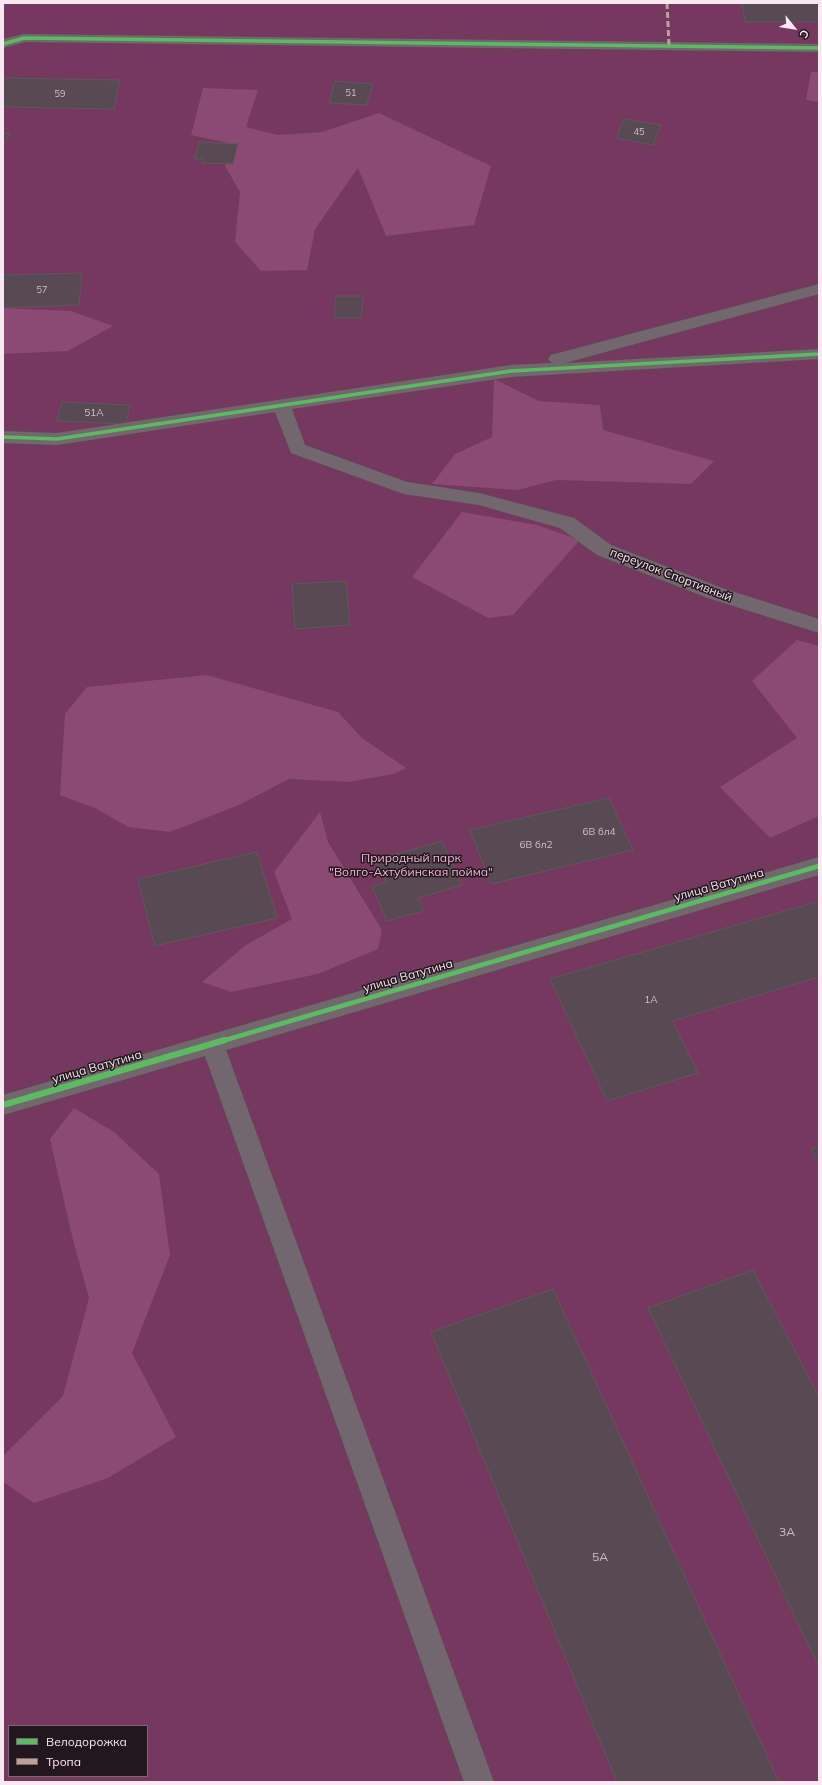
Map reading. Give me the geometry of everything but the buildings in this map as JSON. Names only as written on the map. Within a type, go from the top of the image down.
[{"type":"street","points":[[3,44],[24,38],[465,45],[669,45],[819,48]]},
{"type":"street","points":[[511,371],[819,289]]},
{"type":"street","points":[[3,437],[57,439],[511,371],[819,354]]},
{"type":"street","name":"переулок Спортивный","points":[[282,405],[296,449],[404,488],[478,499],[567,523],[604,550],[715,593],[819,626]]},
{"type":"street","name":"улица Ватутина","points":[[3,1105],[819,866]]},
{"type":"street","points":[[212,1044],[479,1782]]},
{"type":"green space","name":"Природный парк \"Волго-Ахтубинская пойма\"","points":[[3,3],[819,3],[819,1782],[3,1782]]},
{"type":"shaded area","points":[[811,72],[819,72],[819,102],[806,100]]},
{"type":"shaded area","points":[[203,88],[258,90],[246,127],[278,135],[322,132],[379,113],[491,166],[474,225],[386,236],[358,168],[315,229],[307,270],[261,271],[235,242],[240,192],[225,166],[233,144],[191,135]]},
{"type":"shaded area","points":[[3,308],[71,311],[113,326],[68,351],[3,354]]},
{"type":"shaded area","points":[[494,379],[539,401],[600,405],[603,430],[714,461],[691,484],[556,480],[518,490],[432,484],[455,454],[492,437]]},
{"type":"shaded area","points":[[462,512],[537,525],[580,540],[513,615],[488,618],[412,577]]},
{"type":"shaded area","points":[[797,640],[819,646],[819,816],[770,838],[720,787],[797,738],[752,681]]},
{"type":"shaded area","points":[[207,675],[338,712],[362,738],[406,768],[394,774],[348,782],[289,779],[239,805],[170,832],[128,827],[97,809],[60,795],[65,714],[87,687]]},
{"type":"shaded area","points":[[320,812],[328,842],[382,930],[378,949],[318,974],[231,992],[202,982],[246,945],[292,919],[274,872]]},
{"type":"shaded area","points":[[74,1108],[114,1132],[159,1174],[170,1255],[132,1353],[176,1437],[108,1478],[34,1503],[3,1482],[3,1456],[63,1396],[89,1298],[73,1240],[50,1139]]},
{"type":"marked path","points":[[667,3],[669,45]]},
{"type":"cycle path","points":[[3,44],[24,38],[473,45],[669,45],[819,48]]},
{"type":"cycle path","points":[[3,437],[57,439],[511,371],[819,354]]},
{"type":"cycle path","points":[[3,1105],[819,866]]}]
